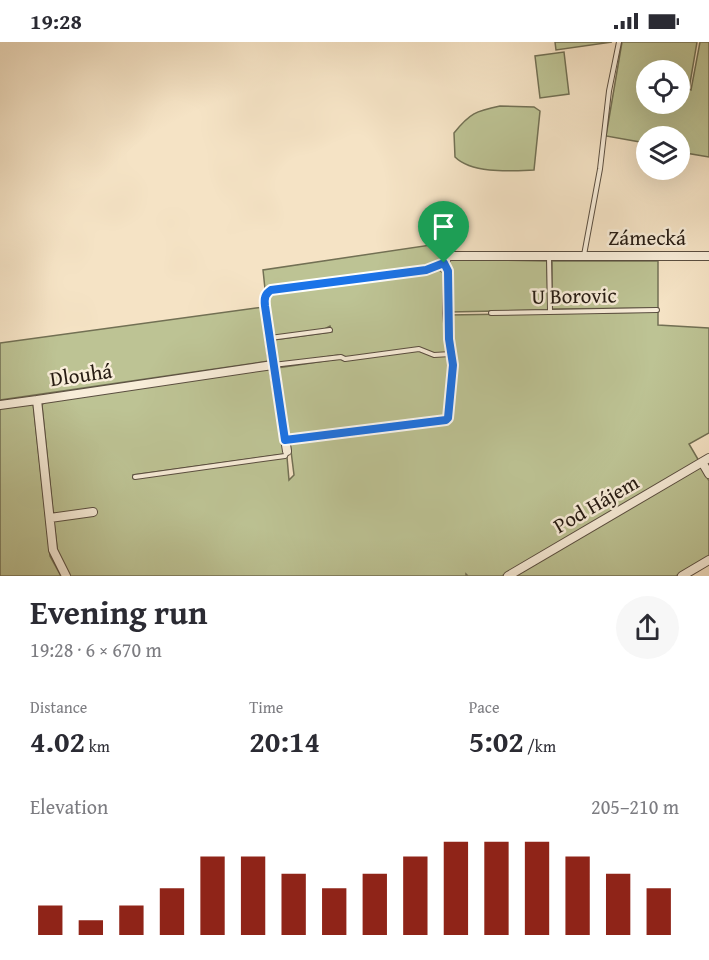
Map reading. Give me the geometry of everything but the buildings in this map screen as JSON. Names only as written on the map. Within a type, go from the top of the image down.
[{"type":"street","name":"Zámecká","points":[[444,263],[448,256],[462,255],[709,256]]},
{"type":"street","points":[[287,451],[264,299],[271,290],[426,270],[444,263],[448,271],[447,313],[451,354]]},
{"type":"street","name":"Dlouhá","points":[[66,576],[53,550],[37,400],[273,365]]},
{"type":"street","points":[[0,405],[37,400]]},
{"type":"street","name":"Pod Hájem","points":[[509,576],[706,460],[709,474]]},
{"type":"street","points":[[50,518],[93,512]]},
{"type":"street","points":[[682,576],[709,560]]},
{"type":"lane","points":[[584,255],[600,169],[609,91],[619,42]]},
{"type":"lane","points":[[549,257],[550,311]]},
{"type":"lane","name":"U Borovic","points":[[491,313],[657,310]]},
{"type":"lane","points":[[270,338],[330,330]]},
{"type":"lane","points":[[273,365],[418,350],[434,355],[451,354],[453,365],[446,420],[285,440]]},
{"type":"lane","points":[[135,477],[285,456],[287,451]]},
{"type":"green space","points":[[555,42],[612,42],[556,50]]},
{"type":"green space","points":[[622,42],[697,42],[690,83],[690,60],[636,60],[636,114],[690,114],[690,90],[700,42],[709,42],[709,157],[690,154],[690,126],[636,126],[636,141],[606,136]]},
{"type":"green space","points":[[564,52],[569,94],[540,98],[535,56]]},
{"type":"green space","points":[[500,106],[534,107],[540,111],[534,170],[481,169],[455,157],[454,133],[460,126],[474,114]]},
{"type":"green space","points":[[444,243],[445,255],[435,265],[265,289],[263,270]]},
{"type":"green space","points":[[449,259],[547,261],[548,310],[449,312]]},
{"type":"green space","points":[[552,261],[658,261],[658,308],[552,309]]},
{"type":"green space","points":[[439,270],[446,275],[451,366],[447,418],[291,438],[287,435],[277,368],[339,359],[338,355],[276,364],[273,340],[332,332],[330,326],[321,331],[272,336],[267,298],[272,292]]},
{"type":"green space","points":[[264,307],[271,358],[269,361],[0,400],[0,343]]},
{"type":"green space","points":[[658,312],[658,325],[709,328],[709,433],[689,444],[699,461],[502,576],[468,576],[466,574],[466,576],[70,576],[58,555],[54,522],[56,514],[53,512],[42,405],[45,401],[270,369],[285,454],[133,475],[133,478],[287,457],[289,480],[294,475],[290,443],[449,421],[455,366],[450,339],[449,315]]},
{"type":"green space","points":[[33,403],[50,556],[61,576],[0,576],[0,408]]},
{"type":"green space","points":[[701,467],[709,481],[709,557],[676,576],[513,576]]},
{"type":"route","points":[[444,263],[448,271],[447,313],[453,365],[448,418],[285,440],[264,299],[267,293],[271,290],[426,270],[444,263]]}]
